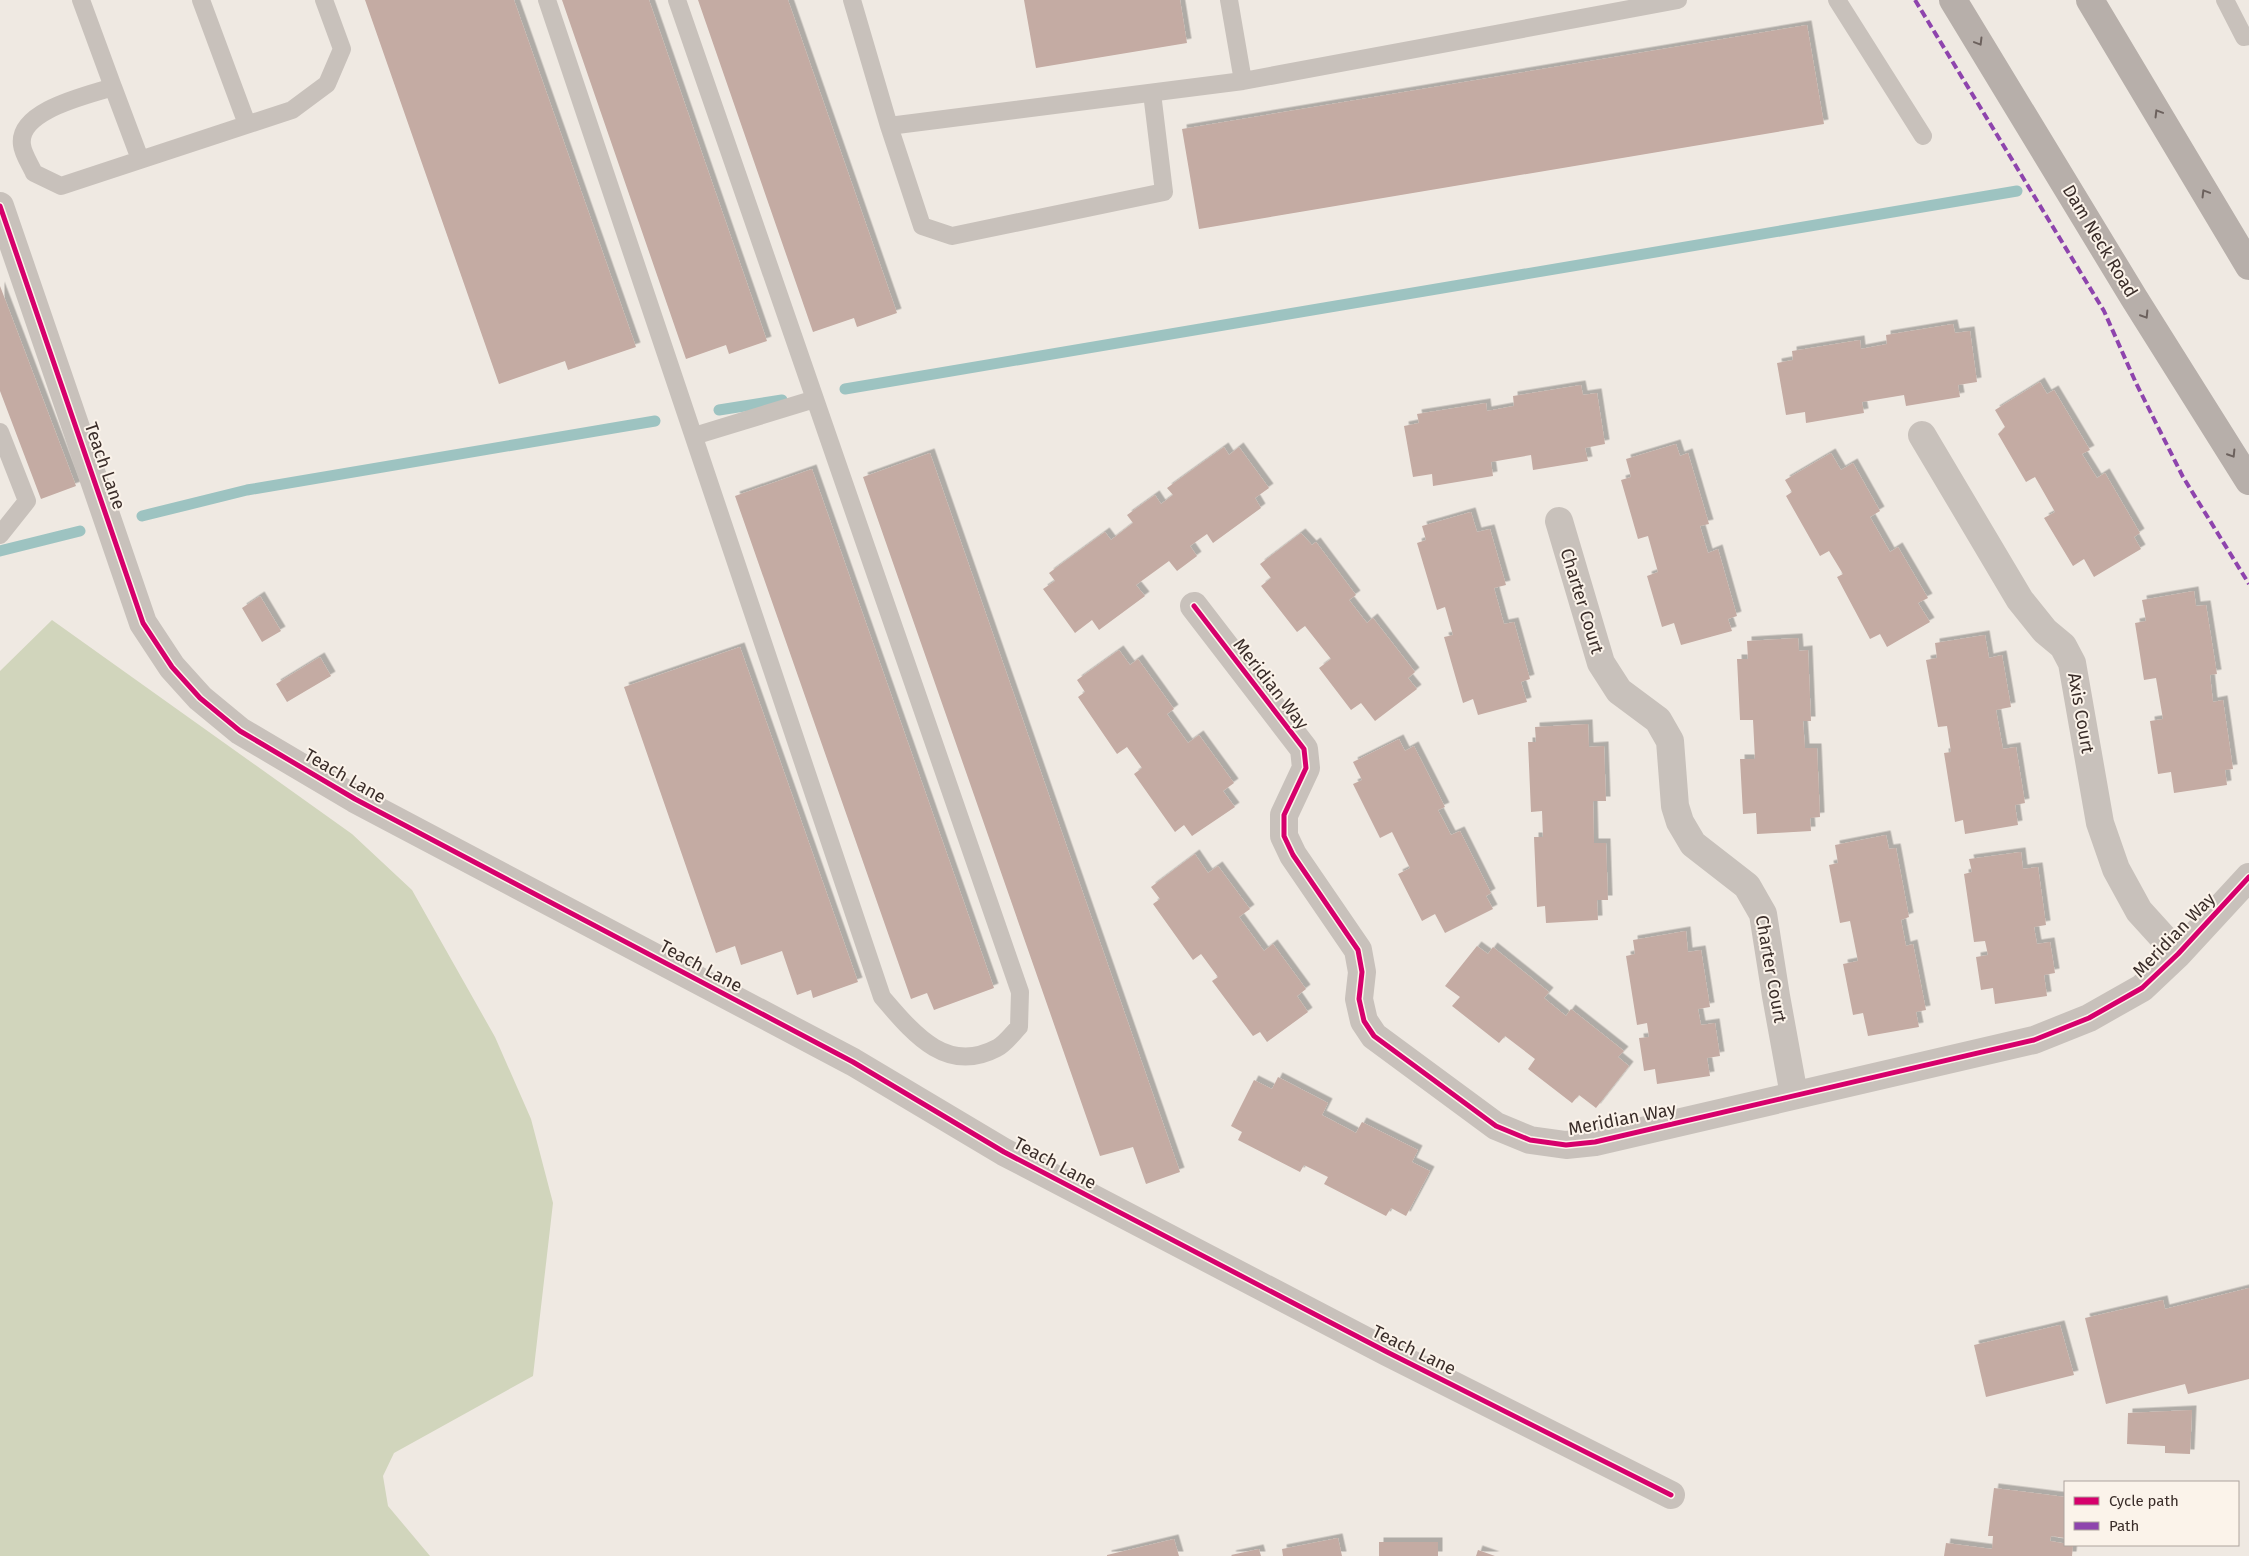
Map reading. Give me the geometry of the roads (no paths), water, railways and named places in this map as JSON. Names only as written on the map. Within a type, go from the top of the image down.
[{"type":"main road","name":"Dam Neck Road","points":[[1953,0],[2134,298],[2249,481]]},
{"type":"main road","points":[[2090,0],[2249,266]]},
{"type":"street","name":"Teach Lane","points":[[0,206],[143,622],[172,667],[188,686],[240,731],[355,799],[853,1062],[1004,1152],[1387,1352],[1671,1495]]},
{"type":"street","name":"Axis Court","points":[[1922,435],[2020,600],[2045,631],[2063,646],[2072,662],[2100,823],[2116,868],[2139,911],[2178,954]]},
{"type":"street","name":"Charter Court","points":[[1558,521],[1601,664],[1619,691],[1658,720],[1670,741],[1675,806],[1680,822],[1693,844],[1747,886],[1763,914],[1794,1095]]},
{"type":"street","name":"Meridian Way","points":[[1194,606],[1304,749],[1306,768],[1284,815],[1284,836],[1293,855],[1358,950],[1362,972],[1359,999],[1364,1021],[1374,1036],[1496,1126],[1530,1140],[1566,1145],[1594,1142],[2034,1040],[2089,1018],[2142,988],[2178,954],[2249,877]]},
{"type":"lane","points":[[81,0],[140,160]]},
{"type":"lane","points":[[201,0],[248,124]]},
{"type":"lane","points":[[113,87],[52,107],[27,125],[22,144],[34,173],[61,186],[292,110],[327,84],[342,49],[324,0]]},
{"type":"lane","points":[[547,0],[882,997],[912,1032],[941,1052],[966,1058],[998,1048],[1019,1026],[1020,992],[677,0]]},
{"type":"lane","points":[[852,0],[888,126],[922,226],[952,236],[1164,192],[1152,93]]},
{"type":"lane","points":[[1229,0],[1243,81]]},
{"type":"lane","points":[[888,126],[1243,81],[1678,0]]},
{"type":"lane","points":[[1837,0],[1923,136]]},
{"type":"lane","points":[[2225,0],[2244,37],[2249,36]]},
{"type":"lane","points":[[694,436],[815,400]]},
{"type":"lane","points":[[0,432],[26,501],[0,534]]},
{"type":"waterway","points":[[845,389],[2017,191]]},
{"type":"waterway","points":[[719,410],[782,400]]},
{"type":"waterway","points":[[142,516],[247,490],[655,421]]},
{"type":"waterway","points":[[0,551],[80,531]]}]
